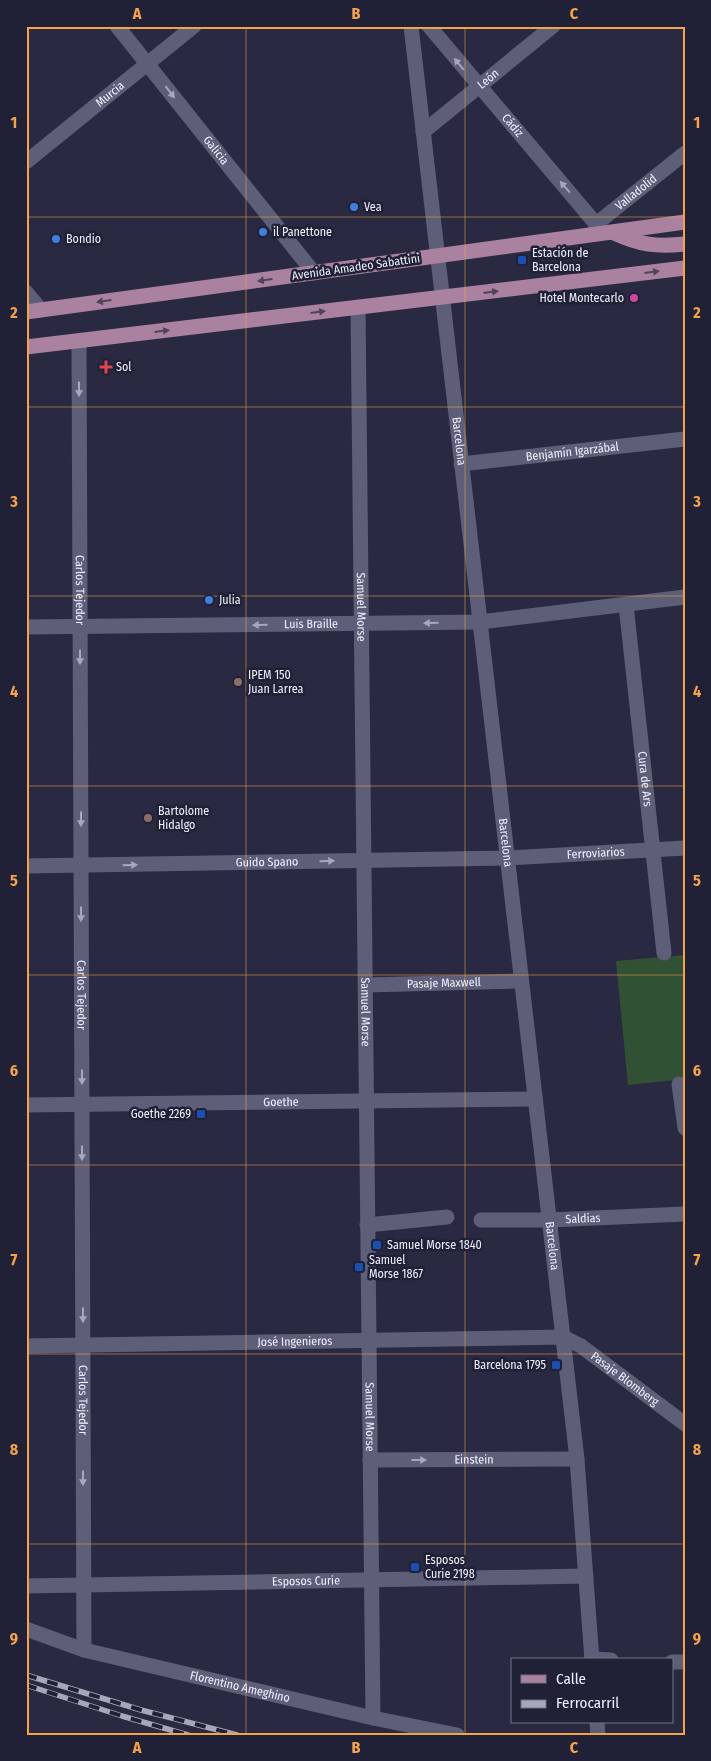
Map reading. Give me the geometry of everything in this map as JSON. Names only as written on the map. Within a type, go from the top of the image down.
[{"type":"main road","name":"Avenida Amadeo Sabattini","points":[[33,311],[437,256],[596,230],[614,232],[685,222]]},
{"type":"main road","points":[[614,232],[635,243],[649,245],[685,244]]},
{"type":"main road","points":[[26,347],[685,268]]},
{"type":"street","name":"Galicia","points":[[117,26],[314,273]]},
{"type":"street","name":"Murcia","points":[[26,162],[194,26]]},
{"type":"street","name":"Barcelona","points":[[411,26],[577,1460],[592,1658]]},
{"type":"street","name":"Cádiz","points":[[429,26],[596,230]]},
{"type":"street","name":"León","points":[[423,132],[552,26]]},
{"type":"street","name":"Valladolid","points":[[596,230],[685,153]]},
{"type":"street","points":[[26,292],[33,311]]},
{"type":"street","name":"Samuel Morse","points":[[358,307],[368,1101],[367,1225],[373,1718]]},
{"type":"street","name":"Carlos Tejedor","points":[[79,341],[84,1650]]},
{"type":"street","name":"Benjamín Igarzábal","points":[[461,464],[685,439]]},
{"type":"street","name":"Luis Braille","points":[[26,628],[480,622],[685,597]]},
{"type":"street","name":"Cura de Ars","points":[[626,604],[664,953]]},
{"type":"street","name":"Ferroviarios","points":[[507,858],[685,848]]},
{"type":"street","name":"Guido Spano","points":[[26,866],[507,858]]},
{"type":"street","name":"Pasaje Maxwell","points":[[366,986],[522,981]]},
{"type":"street","points":[[679,1084],[685,1128]]},
{"type":"street","name":"Goethe","points":[[26,1105],[535,1099]]},
{"type":"street","name":"Saldias","points":[[481,1220],[549,1220],[685,1214]]},
{"type":"street","points":[[367,1225],[447,1217]]},
{"type":"street","name":"José Ingenieros","points":[[26,1346],[563,1337]]},
{"type":"street","name":"Pasaje Blomberg","points":[[563,1337],[581,1346],[685,1424]]},
{"type":"street","name":"Einstein","points":[[370,1460],[577,1460]]},
{"type":"street","name":"Esposos Curie","points":[[26,1586],[586,1576]]},
{"type":"street","name":"Florentino Ameghino","points":[[26,1629],[84,1650],[373,1718],[457,1735]]},
{"type":"green space","points":[[685,955],[685,1079],[628,1085],[616,961]]},
{"type":"railway","points":[[26,1675],[141,1710],[237,1735]]},
{"type":"railway","points":[[26,1685],[188,1735]]},
{"type":"place","name":"Vea","points":[[354,207]]},
{"type":"place","name":"il Panettone","points":[[263,232]]},
{"type":"place","name":"Bondio","points":[[56,239]]},
{"type":"place","name":"Estación de Barcelona","points":[[522,260]]},
{"type":"place","name":"Hotel Montecarlo","points":[[634,298]]},
{"type":"place","name":"Sol","points":[[106,367]]},
{"type":"place","name":"Julia","points":[[209,600]]},
{"type":"place","name":"IPEM 150 Juan Larrea","points":[[238,682]]},
{"type":"place","name":"Bartolome Hidalgo","points":[[148,818]]},
{"type":"place","name":"Goethe 2269","points":[[201,1114]]},
{"type":"place","name":"Samuel Morse 1840","points":[[377,1245]]},
{"type":"place","name":"Samuel Morse 1867","points":[[359,1267]]},
{"type":"place","name":"Barcelona 1795","points":[[556,1365]]},
{"type":"place","name":"Esposos Curie 2198","points":[[415,1567]]}]
